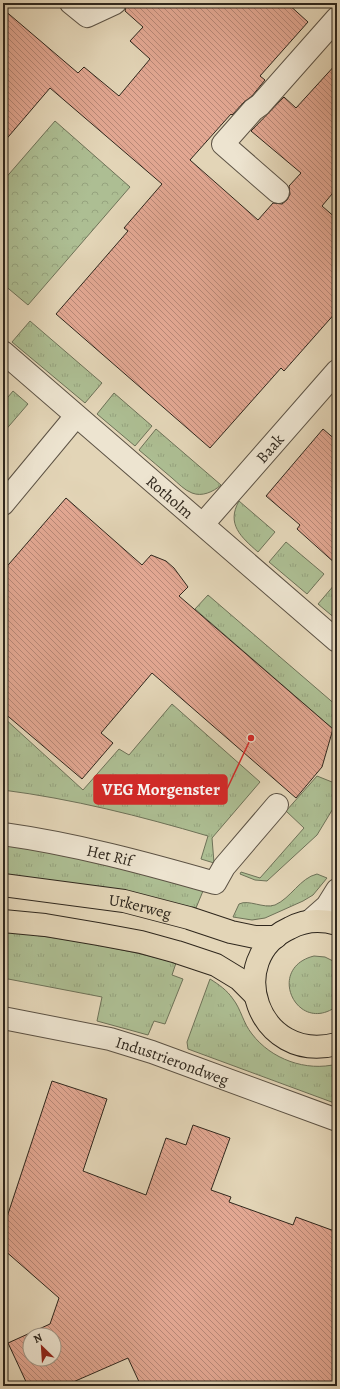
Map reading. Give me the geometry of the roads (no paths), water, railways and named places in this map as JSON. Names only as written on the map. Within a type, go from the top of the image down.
[{"type":"main road","name":"Urkerweg","points":[[3,885],[124,901],[189,918],[231,932],[255,937],[276,936]]},
{"type":"main road","points":[[3,921],[45,925],[98,934],[140,942],[177,952],[216,965],[239,979],[255,995]]},
{"type":"main road","points":[[337,924],[310,921],[283,931],[276,936],[265,949],[258,963],[254,978],[257,1003],[264,1018],[281,1036],[296,1043],[312,1047],[337,1044]]},
{"type":"street","points":[[71,3],[87,16],[116,3]]},
{"type":"street","points":[[278,192],[223,144],[253,110],[260,105],[337,18]]},
{"type":"street","name":"Rotholm","points":[[3,352],[337,641]]},
{"type":"street","name":"Baak","points":[[202,524],[337,371]]},
{"type":"street","points":[[3,504],[76,416]]},
{"type":"street","name":"Het Rif","points":[[3,834],[114,855],[215,883],[224,867],[278,805]]},
{"type":"street","points":[[310,921],[327,906],[337,890]]},
{"type":"street","name":"Industrierondweg","points":[[3,1018],[110,1039],[152,1052],[337,1120]]},
{"type":"place","name":"VEG Morgenster","points":[[251,738]]}]
